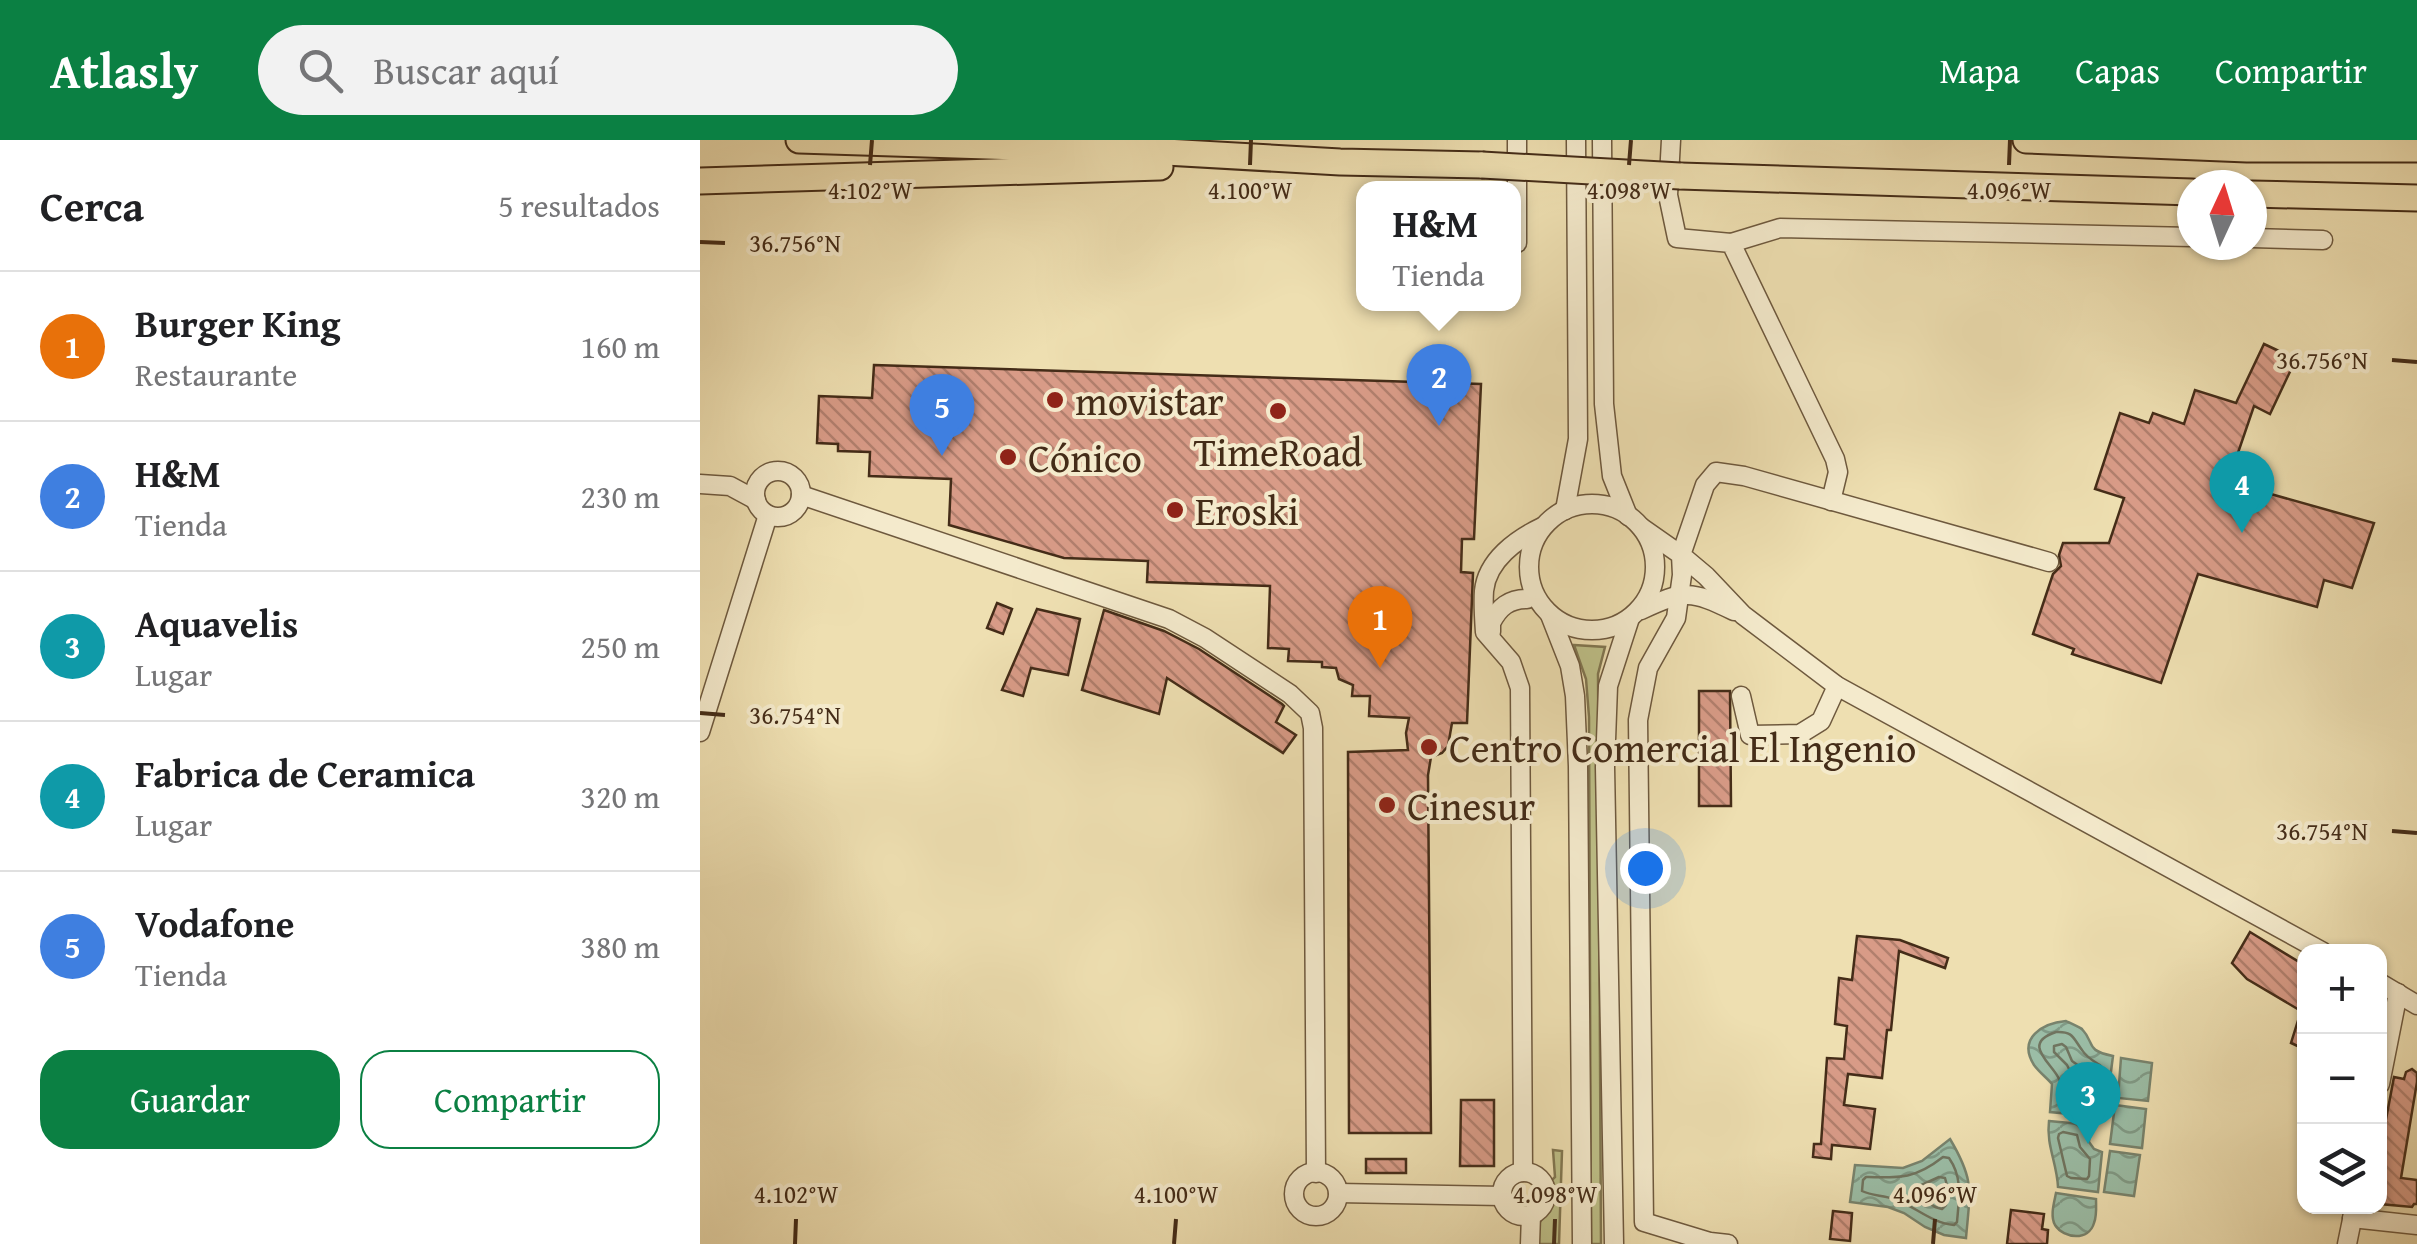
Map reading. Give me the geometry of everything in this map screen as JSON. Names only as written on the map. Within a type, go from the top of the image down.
[{"type":"highway","points":[[799,140],[1148,151],[1680,176],[2177,192]]},
{"type":"highway","points":[[2026,140],[2247,149],[2417,149]]},
{"type":"highway","points":[[700,181],[1340,162]]},
{"type":"highway","points":[[2267,194],[2417,198]]},
{"type":"street","points":[[1516,181],[1517,140]]},
{"type":"street","points":[[1565,510],[1578,439],[1576,140]]},
{"type":"street","points":[[1602,140],[1606,438],[1612,476],[1652,550],[1655,575],[1648,595],[1633,615],[1608,686],[1614,1244]]},
{"type":"street","points":[[1670,140],[1668,195],[1677,238],[1731,243],[1780,228],[2177,237]]},
{"type":"street","points":[[2267,238],[2323,240]]},
{"type":"street","points":[[1731,243],[1836,459],[1838,472],[1831,501]]},
{"type":"street","points":[[700,484],[730,486],[762,507],[784,516],[793,511],[801,496],[795,479],[777,471],[761,478],[756,485],[762,507],[700,732]]},
{"type":"street","points":[[1716,1243],[1644,1222],[1638,720],[1648,668],[1676,618],[1681,555],[1705,485],[1716,472],[1744,476],[2048,562]]},
{"type":"street","points":[[801,496],[1169,618],[1290,694],[1310,713],[1316,1172]]},
{"type":"street","points":[[1523,1172],[1520,688],[1511,662],[1485,632],[1484,586],[1494,563],[1519,538],[1542,528],[1565,510],[1594,504],[1618,510],[1681,555],[1743,615],[1837,686],[2308,944]]},
{"type":"street","points":[[1542,528],[1528,565],[1532,589],[1538,602],[1563,624],[1586,630],[1606,629],[1677,594],[1706,598],[1743,615]]},
{"type":"street","points":[[1497,647],[1490,623],[1496,612],[1516,599],[1527,599]]},
{"type":"street","points":[[1550,615],[1570,666],[1575,696],[1582,1244]]},
{"type":"street","points":[[1741,696],[1750,735],[1800,734],[1822,720],[1837,686]]},
{"type":"street","points":[[2387,987],[2417,1005]]},
{"type":"street","points":[[2387,1049],[2398,993]]},
{"type":"street","points":[[1316,1172],[1334,1180],[1338,1194],[1332,1211],[1323,1216],[1308,1215],[1295,1200],[1296,1186],[1302,1178],[1316,1172]]},
{"type":"street","points":[[1523,1172],[1535,1175],[1545,1188],[1544,1204],[1523,1216],[1510,1211],[1502,1196],[1508,1179],[1523,1172]]},
{"type":"street","points":[[1338,1194],[1502,1196]]},
{"type":"street","points":[[2347,1244],[2353,1214]]},
{"type":"street","points":[[2363,1214],[2417,1225]]},
{"type":"street","points":[[1530,1215],[1530,1244]]},
{"type":"shaded area","points":[[1574,645],[1605,647],[1598,674],[1601,1244],[1591,1244],[1589,717],[1586,679]]},
{"type":"shaded area","points":[[1553,1150],[1562,1151],[1559,1244],[1538,1244],[1539,1224],[1551,1202],[1549,1183],[1555,1177]]},
{"type":"water","points":[[2066,1021],[2082,1029],[2094,1049],[2113,1056],[2108,1095],[2094,1098],[2091,1116],[2050,1112],[2052,1084],[2036,1068],[2030,1055],[2035,1034]]},
{"type":"water","points":[[2121,1058],[2152,1063],[2148,1101],[2118,1098]]},
{"type":"water","points":[[2115,1105],[2146,1109],[2142,1148],[2110,1144]]},
{"type":"water","points":[[2049,1121],[2090,1125],[2089,1142],[2102,1152],[2098,1192],[2058,1187]]},
{"type":"water","points":[[1950,1139],[1964,1166],[1969,1187],[1966,1238],[1944,1235],[1888,1207],[1850,1202],[1855,1165],[1903,1168],[1922,1161]]},
{"type":"water","points":[[2110,1151],[2140,1155],[2134,1196],[2104,1192]]},
{"type":"water","points":[[2056,1193],[2096,1199],[2095,1220],[2087,1233],[2070,1235],[2055,1225]]},
{"type":"building","points":[[2264,344],[2296,359],[2270,414],[2254,406],[2228,482],[2374,523],[2352,588],[2324,580],[2317,607],[2198,574],[2161,683],[2072,654],[2074,649],[2033,634],[2053,574],[2061,566],[2063,543],[2109,543],[2124,498],[2095,489],[2120,413],[2149,423],[2153,413],[2184,424],[2195,390],[2236,403]]},
{"type":"building","name":"Centro Comercial El Ingenio","points":[[874,365],[1481,384],[1474,539],[1462,539],[1461,572],[1473,573],[1467,723],[1452,723],[1448,746],[1431,757],[1428,775],[1431,1133],[1349,1133],[1348,752],[1408,750],[1409,718],[1369,716],[1370,696],[1352,696],[1353,685],[1339,679],[1336,668],[1322,667],[1322,662],[1288,661],[1289,649],[1268,648],[1270,586],[1147,582],[1148,561],[1064,558],[949,525],[951,479],[869,476],[870,452],[838,451],[838,444],[817,443],[819,396],[872,398]]},
{"type":"building","points":[[997,603],[1012,609],[1003,634],[987,628]]},
{"type":"building","points":[[1037,609],[1080,619],[1068,675],[1031,668],[1023,696],[1002,690]]},
{"type":"building","points":[[1104,610],[1164,631],[1199,649],[1282,704],[1276,722],[1296,735],[1283,753],[1167,678],[1159,714],[1082,690]]},
{"type":"building","points":[[1699,691],[1730,691],[1731,806],[1699,806]]},
{"type":"building","points":[[2250,932],[2297,961],[2297,1009],[2247,979],[2232,963]]},
{"type":"building","points":[[1857,936],[1900,940],[1948,958],[1945,968],[1899,951],[1882,1078],[1848,1074],[1844,1105],[1875,1109],[1870,1149],[1832,1145],[1831,1159],[1813,1157],[1814,1144],[1821,1144],[1827,1058],[1844,1059],[1847,1026],[1835,1024],[1839,978],[1852,980]]},
{"type":"building","points":[[2297,1024],[2297,1046],[2291,1043]]},
{"type":"building","points":[[2412,1069],[2417,1073],[2401,1178],[2417,1180],[2417,1204],[2412,1207],[2387,1205],[2387,1114],[2394,1077],[2404,1079]]},
{"type":"building","points":[[1461,1100],[1494,1100],[1494,1166],[1460,1166]]},
{"type":"building","points":[[1366,1159],[1406,1159],[1406,1173],[1366,1173]]},
{"type":"building","points":[[2011,1210],[2044,1214],[2042,1229],[2048,1230],[2047,1244],[2007,1244]]},
{"type":"building","points":[[1833,1211],[1852,1213],[1850,1241],[1830,1239]]},
{"type":"place","name":"movistar","points":[[1055,400]]},
{"type":"place","name":"TimeRoad","points":[[1278,411]]},
{"type":"place","name":"H&M","points":[[1439,426]]},
{"type":"place","name":"Vodafone","points":[[942,456]]},
{"type":"place","name":"Cónico","points":[[1008,457]]},
{"type":"place","name":"Eroski","points":[[1175,510]]},
{"type":"place","name":"Fabrica de Ceramica","points":[[2242,533]]},
{"type":"place","name":"Burger King","points":[[1380,668]]},
{"type":"place","name":"Centro Comercial El Ingenio","points":[[1429,747]]},
{"type":"place","name":"Cinesur","points":[[1387,805]]},
{"type":"place","name":"Aquavelis","points":[[2088,1144]]}]
